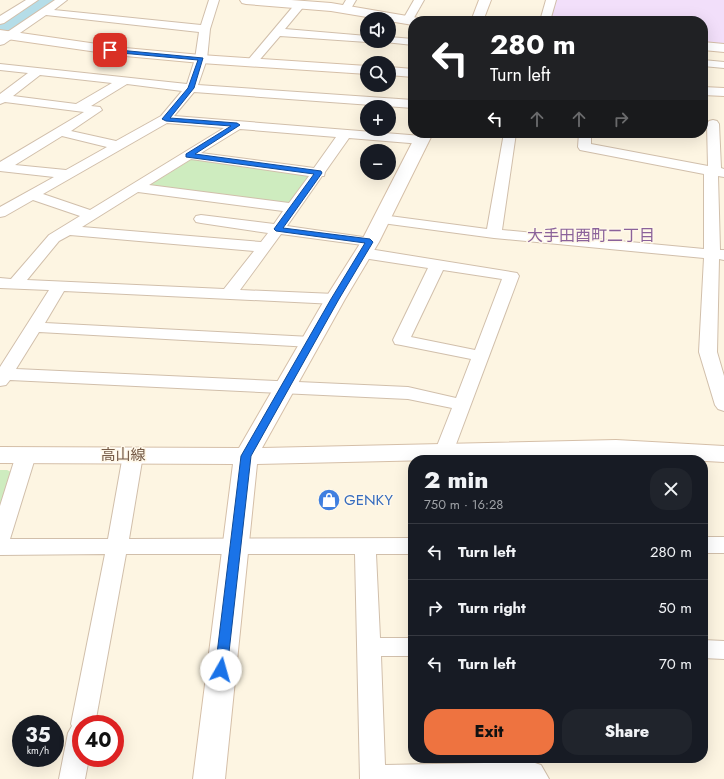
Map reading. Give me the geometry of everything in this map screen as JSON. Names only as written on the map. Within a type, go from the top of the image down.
[{"type":"street","points":[[0,21],[33,0]]},
{"type":"street","points":[[3,36],[62,0]]},
{"type":"street","points":[[3,209],[32,195],[166,119],[191,88],[201,59],[205,29],[214,0]]},
{"type":"street","points":[[246,0],[300,5],[348,5],[408,20]]},
{"type":"street","points":[[412,16],[419,0]]},
{"type":"street","points":[[479,16],[485,0]]},
{"type":"street","points":[[546,16],[551,0]]},
{"type":"street","points":[[252,62],[300,5]]},
{"type":"street","points":[[0,10],[11,14]]},
{"type":"street","points":[[44,12],[205,29]]},
{"type":"street","points":[[276,32],[360,38]]},
{"type":"street","points":[[3,36],[95,48],[201,59],[360,70]]},
{"type":"street","points":[[396,41],[408,42]]},
{"type":"street","points":[[708,46],[724,48]]},
{"type":"street","points":[[708,63],[724,65]]},
{"type":"street","points":[[0,67],[191,88],[408,104]]},
{"type":"street","points":[[1,99],[37,72]]},
{"type":"street","points":[[396,72],[408,73]]},
{"type":"street","points":[[78,108],[124,81]]},
{"type":"street","points":[[708,91],[724,92]]},
{"type":"street","points":[[1,99],[96,110],[1,167]]},
{"type":"street","points":[[166,119],[345,134],[408,136]]},
{"type":"street","points":[[714,124],[715,167],[718,172],[718,255],[708,352],[724,405]]},
{"type":"street","points":[[8,283],[54,238],[237,125]]},
{"type":"street","points":[[61,132],[119,146]]},
{"type":"street","points":[[228,294],[265,247],[319,173],[345,134]]},
{"type":"street","points":[[209,779],[246,456],[382,219],[423,138]]},
{"type":"street","points":[[494,234],[509,138]]},
{"type":"street","points":[[585,138],[585,147],[718,172]]},
{"type":"street","points":[[189,156],[319,173]]},
{"type":"street","points":[[1,167],[69,174]]},
{"type":"street","points":[[136,188],[293,208]]},
{"type":"street","points":[[32,195],[91,215]]},
{"type":"street","points":[[201,219],[278,229],[366,247],[438,264],[511,276],[445,450]]},
{"type":"street","points":[[382,219],[494,234],[718,255]]},
{"type":"street","points":[[67,230],[265,247]]},
{"type":"street","points":[[438,264],[401,340],[481,356]]},
{"type":"street","points":[[8,283],[335,299]]},
{"type":"street","points":[[2,378],[60,286]]},
{"type":"street","points":[[34,327],[311,342]]},
{"type":"street","points":[[2,378],[408,393],[462,405]]},
{"type":"street","name":"高山線","points":[[0,455],[246,456],[445,450],[616,448],[724,454]]},
{"type":"street","points":[[0,538],[26,455]]},
{"type":"street","points":[[85,715],[133,455]]},
{"type":"street","points":[[708,545],[724,545]]},
{"type":"street","points":[[365,546],[373,778],[532,773],[536,779]]},
{"type":"street","points":[[0,547],[408,546]]},
{"type":"street","points":[[368,647],[408,647]]},
{"type":"street","points":[[708,649],[724,650]]},
{"type":"street","points":[[72,779],[74,767]]},
{"type":"shaded area","points":[[554,0],[724,0],[724,47],[708,45],[708,16],[550,16]]},
{"type":"green space","points":[[192,159],[313,174],[290,204],[148,186]]},
{"type":"green space","points":[[0,470],[7,470],[13,473],[0,513]]},
{"type":"waterway","points":[[0,31],[48,0]]},
{"type":"place","name":"GENKY","points":[[329,500]]},
{"type":"district","name":"大手田酉町二丁目","points":[[591,235]]},
{"type":"route","points":[[110,50],[201,59],[191,88],[166,119],[237,125],[189,156],[319,173],[278,229],[370,242],[335,299],[246,456],[221,670]]}]
